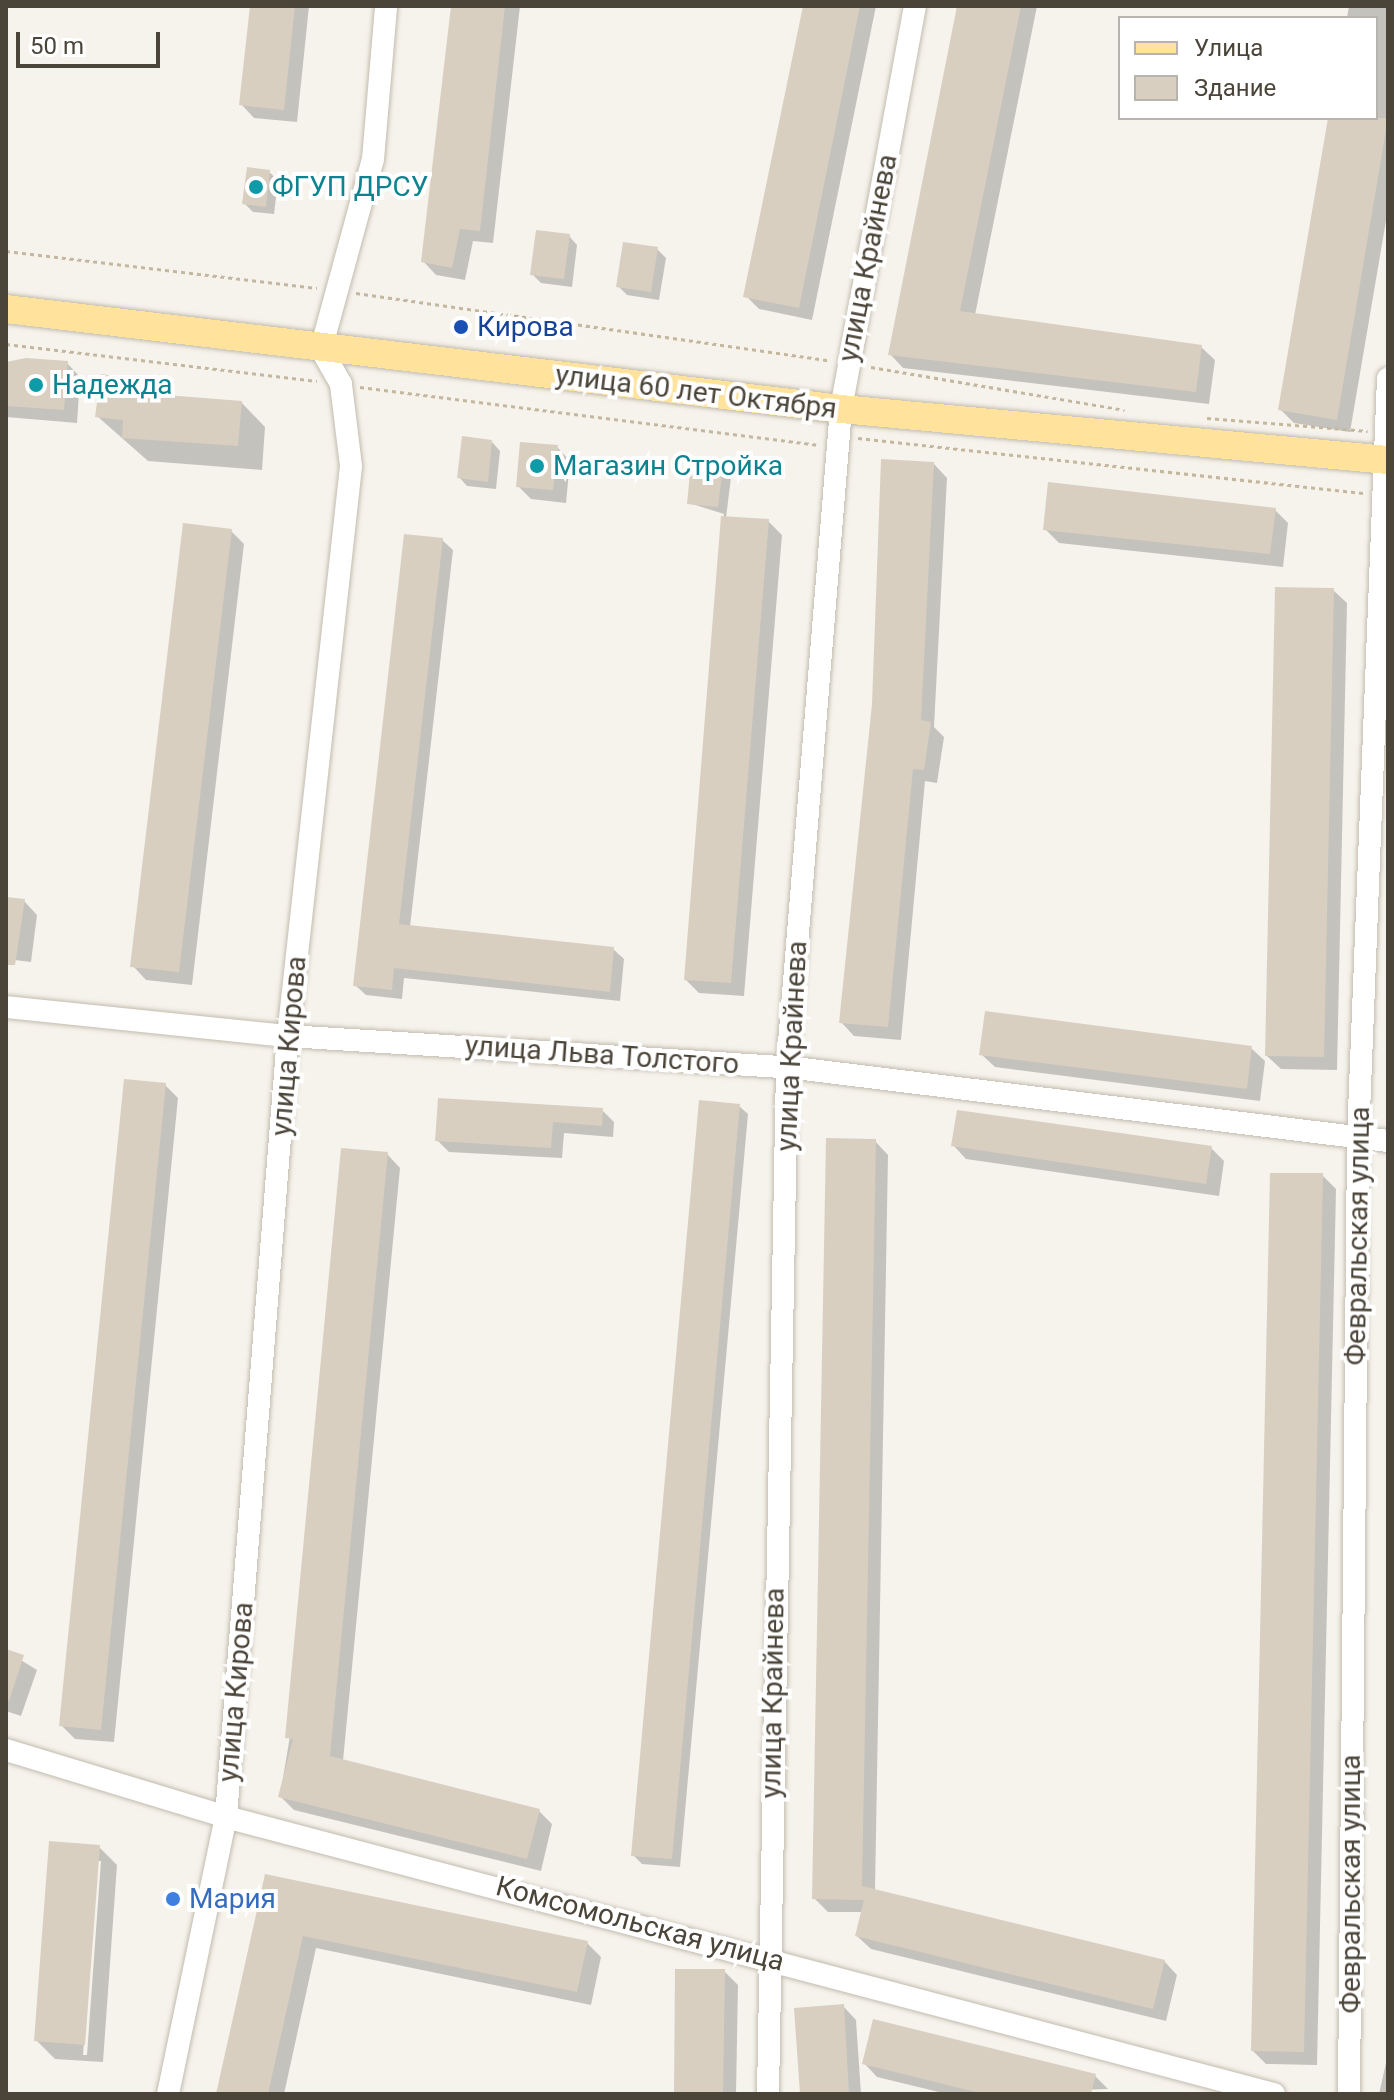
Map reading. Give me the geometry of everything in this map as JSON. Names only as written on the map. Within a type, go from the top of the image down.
[{"type":"main road","name":"улица 60 лет Октября","points":[[6,309],[321,349],[838,431],[1386,451]]},
{"type":"street","points":[[321,349],[333,290],[373,159],[386,6]]},
{"type":"street","name":"улица Крайнева","points":[[768,2094],[767,1956],[787,1067],[838,431],[915,6]]},
{"type":"street","name":"улица Кирова","points":[[168,2094],[226,1817],[288,1036],[351,466],[341,384],[321,349]]},
{"type":"street","name":"Февральская улица","points":[[1349,2094],[1358,1138],[1388,379]]},
{"type":"street","name":"улица Льва Толстого","points":[[6,1007],[288,1036],[787,1067],[1388,1141]]},
{"type":"street","name":"Комсомольская улица","points":[[6,1750],[226,1817],[767,1956],[1274,2094]]},
{"type":"path","points":[[6,251],[333,290],[848,363],[1130,411]]},
{"type":"path","points":[[6,344],[341,384],[838,431],[1383,495]]},
{"type":"path","points":[[1190,416],[1386,451]]},
{"type":"building","points":[[250,6],[295,6],[284,110],[239,105]]},
{"type":"building","points":[[451,6],[505,6],[480,231],[460,229],[452,268],[421,262]]},
{"type":"building","points":[[803,6],[860,6],[799,308],[743,297]]},
{"type":"building","points":[[957,6],[1021,6],[960,311],[1202,345],[1196,392],[888,355]]},
{"type":"building","points":[[1388,118],[1337,420],[1278,410],[1328,120]]},
{"type":"building","name":"ФГУП ДРСУ","points":[[247,167],[270,170],[266,207],[242,204]]},
{"type":"building","points":[[536,230],[570,234],[564,279],[530,275]]},
{"type":"building","points":[[623,242],[658,247],[651,292],[616,287]]},
{"type":"building","name":"Надежда","points":[[26,358],[68,361],[64,410],[6,406],[6,362]]},
{"type":"building","points":[[101,374],[130,378],[128,392],[242,401],[238,446],[122,438],[123,420],[95,417]]},
{"type":"building","points":[[462,436],[492,440],[488,482],[457,478]]},
{"type":"building","name":"Магазин Стройка","points":[[520,442],[558,445],[553,490],[516,487]]},
{"type":"building","points":[[881,459],[934,462],[921,720],[931,722],[924,770],[913,769],[888,1027],[839,1023],[872,704]]},
{"type":"building","points":[[691,462],[723,466],[718,507],[687,504]]},
{"type":"building","points":[[1048,482],[1276,508],[1270,554],[1043,530]]},
{"type":"building","points":[[721,516],[769,519],[731,983],[684,980]]},
{"type":"building","points":[[183,523],[232,529],[179,972],[130,967]]},
{"type":"building","points":[[404,534],[443,538],[399,924],[614,947],[610,992],[394,968],[392,990],[353,986]]},
{"type":"building","points":[[1275,587],[1334,588],[1324,1057],[1265,1056]]},
{"type":"building","points":[[6,897],[25,899],[15,965],[6,965]]},
{"type":"building","points":[[985,1011],[1252,1046],[1247,1089],[979,1055]]},
{"type":"building","points":[[124,1079],[166,1083],[101,1730],[59,1726]]},
{"type":"building","points":[[438,1098],[603,1108],[602,1126],[553,1122],[551,1148],[435,1141]]},
{"type":"building","points":[[699,1100],[740,1104],[672,1859],[631,1856]]},
{"type":"building","points":[[957,1110],[1212,1146],[1206,1184],[951,1146]]},
{"type":"building","points":[[826,1138],[876,1139],[862,1886],[1165,1960],[1153,2009],[855,1936],[864,1900],[812,1899]]},
{"type":"building","points":[[341,1148],[388,1152],[330,1756],[540,1809],[527,1859],[278,1797],[293,1739],[285,1738]]},
{"type":"building","points":[[1270,1173],[1323,1173],[1304,2052],[1251,2051]]},
{"type":"building","points":[[6,1649],[24,1655],[9,1701],[6,1700]]},
{"type":"building","points":[[49,1841],[100,1845],[85,2045],[34,2041]]},
{"type":"building","points":[[265,1874],[588,1941],[577,1992],[303,1936],[268,2094],[216,2094]]},
{"type":"building","points":[[675,1969],[725,1969],[723,2094],[674,2094]]},
{"type":"building","points":[[844,2004],[849,2094],[800,2094],[794,2008]]},
{"type":"building","points":[[873,2019],[1096,2074],[1091,2094],[984,2094],[862,2064]]},
{"type":"place","name":"ФГУП ДРСУ","points":[[256,187]]},
{"type":"place","name":"Кирова","points":[[461,327]]},
{"type":"place","name":"Надежда","points":[[36,385]]},
{"type":"place","name":"Магазин Стройка","points":[[537,466]]},
{"type":"place","name":"Мария","points":[[173,1899]]}]
